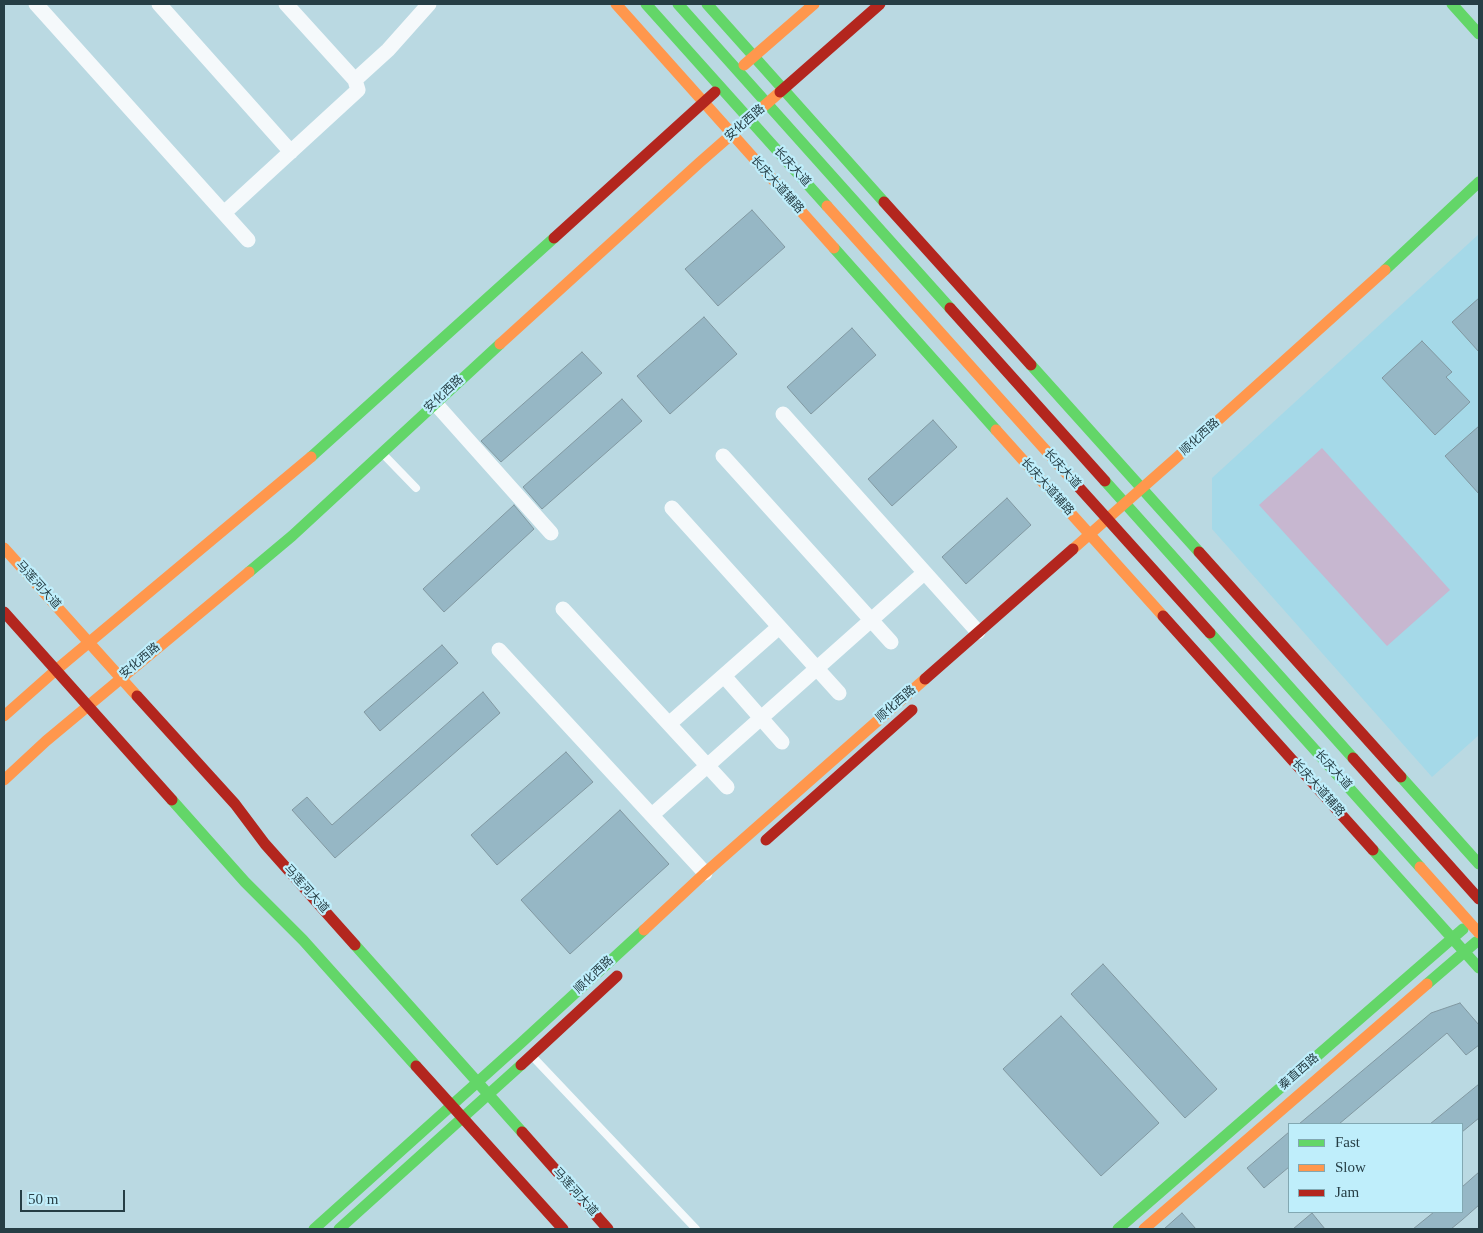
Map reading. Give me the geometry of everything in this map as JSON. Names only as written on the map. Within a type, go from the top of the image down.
[{"type":"main road","name":"长庆大道辅路","points":[[616,4],[1090,534],[1113,532],[1479,968]]},
{"type":"main road","name":"长庆大道","points":[[646,4],[729,79],[766,103],[1124,504],[1113,532]]},
{"type":"main road","name":"长庆大道","points":[[678,4],[729,79],[749,119],[1107,518],[1113,532],[1475,919],[1479,934]]},
{"type":"main road","points":[[707,4],[1142,488],[1155,496],[1479,864]]},
{"type":"main road","points":[[4,716],[89,642],[321,448],[754,56],[814,4]]},
{"type":"main road","name":"安化西路","points":[[4,780],[46,741],[121,677],[292,536],[543,304],[766,103],[880,4]]},
{"type":"main road","points":[[1452,4],[1479,34]]},
{"type":"main road","name":"顺化西路","points":[[314,1229],[705,873],[1142,488],[1362,291],[1479,182]]},
{"type":"main road","points":[[1113,532],[1155,496]]},
{"type":"main road","name":"长庆大道","points":[[1113,532],[1479,899]]},
{"type":"main road","name":"马莲河大道","points":[[4,548],[235,804],[266,844],[608,1229]]},
{"type":"main road","points":[[4,612],[245,882],[303,940],[563,1229]]},
{"type":"main road","name":"顺化西路","points":[[760,845],[922,702]]},
{"type":"main road","name":"秦直西路","points":[[1118,1229],[1475,919]]},
{"type":"main road","name":"秦直西路","points":[[1144,1229],[1479,939]]},
{"type":"main road","name":"顺化西路","points":[[338,1229],[532,1055],[623,969]]},
{"type":"street","points":[[36,4],[248,240]]},
{"type":"street","points":[[159,4],[291,152]]},
{"type":"street","points":[[224,213],[358,90],[355,80],[286,4]]},
{"type":"street","points":[[355,80],[388,50],[429,4]]},
{"type":"street","points":[[435,403],[551,533]]},
{"type":"street","points":[[783,414],[978,632]]},
{"type":"street","points":[[723,456],[891,642]]},
{"type":"street","points":[[672,508],[839,693]]},
{"type":"street","points":[[652,815],[924,573]]},
{"type":"street","points":[[563,609],[727,787]]},
{"type":"street","points":[[670,724],[779,627]]},
{"type":"street","points":[[499,650],[705,873]]},
{"type":"street","points":[[724,676],[782,742]]},
{"type":"lane","points":[[382,452],[416,488]]},
{"type":"lane","points":[[532,1055],[696,1229]]},
{"type":"shaded area","points":[[1479,234],[1479,735],[1432,777],[1212,529],[1212,478]]},
{"type":"shaded area","points":[[1322,448],[1450,590],[1387,646],[1259,505]]},
{"type":"building","points":[[752,210],[785,247],[718,306],[685,269]]},
{"type":"building","points":[[1479,298],[1479,352],[1452,322]]},
{"type":"building","points":[[704,317],[737,354],[670,414],[637,376]]},
{"type":"building","points":[[852,328],[876,355],[811,414],[787,387]]},
{"type":"building","points":[[1422,341],[1452,372],[1446,377],[1470,402],[1435,435],[1382,378]]},
{"type":"building","points":[[582,352],[602,373],[501,462],[481,441]]},
{"type":"building","points":[[622,399],[642,421],[542,509],[523,487]]},
{"type":"building","points":[[933,420],[957,447],[892,506],[868,479]]},
{"type":"building","points":[[1479,426],[1479,494],[1445,456]]},
{"type":"building","points":[[1007,498],[1031,525],[966,584],[942,557]]},
{"type":"building","points":[[514,505],[534,529],[444,612],[423,589]]},
{"type":"building","points":[[442,645],[458,663],[380,731],[364,712]]},
{"type":"building","points":[[483,692],[500,713],[335,858],[292,810],[307,797],[332,825]]},
{"type":"building","points":[[566,752],[593,782],[497,865],[471,835]]},
{"type":"building","points":[[620,810],[669,864],[570,954],[521,900]]},
{"type":"building","points":[[1103,964],[1217,1089],[1185,1118],[1071,994]]},
{"type":"building","points":[[1460,1003],[1479,1025],[1479,1045],[1466,1055],[1447,1033],[1340,1123],[1300,1123],[1431,1013]]},
{"type":"building","points":[[1061,1016],[1159,1123],[1101,1176],[1003,1069]]},
{"type":"building","points":[[1479,1084],[1479,1118],[1463,1131],[1463,1123],[1431,1123]]},
{"type":"building","points":[[1288,1133],[1288,1168],[1264,1188],[1247,1168]]},
{"type":"building","points":[[1479,1172],[1479,1205],[1462,1220],[1451,1229],[1413,1229],[1433,1213],[1463,1213],[1463,1186]]},
{"type":"building","points":[[1182,1213],[1196,1229],[1164,1229]]},
{"type":"building","points":[[1312,1213],[1325,1229],[1293,1229]]},
{"type":"traffic: fast","points":[[646,4],[827,206]]},
{"type":"traffic: fast","points":[[678,4],[950,308]]},
{"type":"traffic: fast","points":[[707,4],[884,202]]},
{"type":"traffic: fast","points":[[1452,4],[1479,34]]},
{"type":"traffic: fast","points":[[1385,270],[1479,182]]},
{"type":"traffic: fast","points":[[311,457],[554,238]]},
{"type":"traffic: fast","points":[[834,248],[996,430]]},
{"type":"traffic: fast","points":[[249,572],[292,536],[500,344]]},
{"type":"traffic: fast","points":[[1031,365],[1199,552]]},
{"type":"traffic: fast","points":[[1105,481],[1353,758]]},
{"type":"traffic: fast","points":[[1210,633],[1420,867]]},
{"type":"traffic: fast","points":[[1401,777],[1479,864]]},
{"type":"traffic: fast","points":[[172,800],[245,882],[303,940],[416,1066]]},
{"type":"traffic: fast","points":[[1373,850],[1479,968]]},
{"type":"traffic: fast","points":[[1118,1229],[1463,929]]},
{"type":"traffic: fast","points":[[314,1229],[644,930]]},
{"type":"traffic: fast","points":[[1427,984],[1476,942]]},
{"type":"traffic: fast","points":[[355,945],[522,1132]]},
{"type":"traffic: fast","points":[[339,1229],[521,1065]]},
{"type":"traffic: slow","points":[[616,4],[834,248]]},
{"type":"traffic: slow","points":[[744,65],[814,4]]},
{"type":"traffic: slow","points":[[500,344],[780,92]]},
{"type":"traffic: slow","points":[[827,206],[1075,483]]},
{"type":"traffic: slow","points":[[1073,549],[1385,270]]},
{"type":"traffic: slow","points":[[996,430],[1163,616]]},
{"type":"traffic: slow","points":[[4,716],[56,670],[311,457]]},
{"type":"traffic: slow","points":[[4,548],[137,696]]},
{"type":"traffic: slow","points":[[4,780],[46,741],[249,572]]},
{"type":"traffic: slow","points":[[644,930],[705,873],[925,679]]},
{"type":"traffic: slow","points":[[1420,867],[1479,933]]},
{"type":"traffic: slow","points":[[1144,1229],[1427,984]]},
{"type":"traffic: jam","points":[[780,92],[880,4]]},
{"type":"traffic: jam","points":[[554,238],[715,92]]},
{"type":"traffic: jam","points":[[884,202],[1031,365]]},
{"type":"traffic: jam","points":[[950,308],[1105,481]]},
{"type":"traffic: jam","points":[[1075,483],[1210,633]]},
{"type":"traffic: jam","points":[[925,679],[1073,549]]},
{"type":"traffic: jam","points":[[1199,552],[1401,777]]},
{"type":"traffic: jam","points":[[4,612],[172,800]]},
{"type":"traffic: jam","points":[[1163,616],[1373,850]]},
{"type":"traffic: jam","points":[[137,696],[235,804],[265,844],[355,945]]},
{"type":"traffic: jam","points":[[766,840],[912,710]]},
{"type":"traffic: jam","points":[[1353,758],[1479,899]]},
{"type":"traffic: jam","points":[[521,1065],[617,976]]},
{"type":"traffic: jam","points":[[416,1066],[563,1229]]},
{"type":"traffic: jam","points":[[522,1132],[608,1229]]}]
